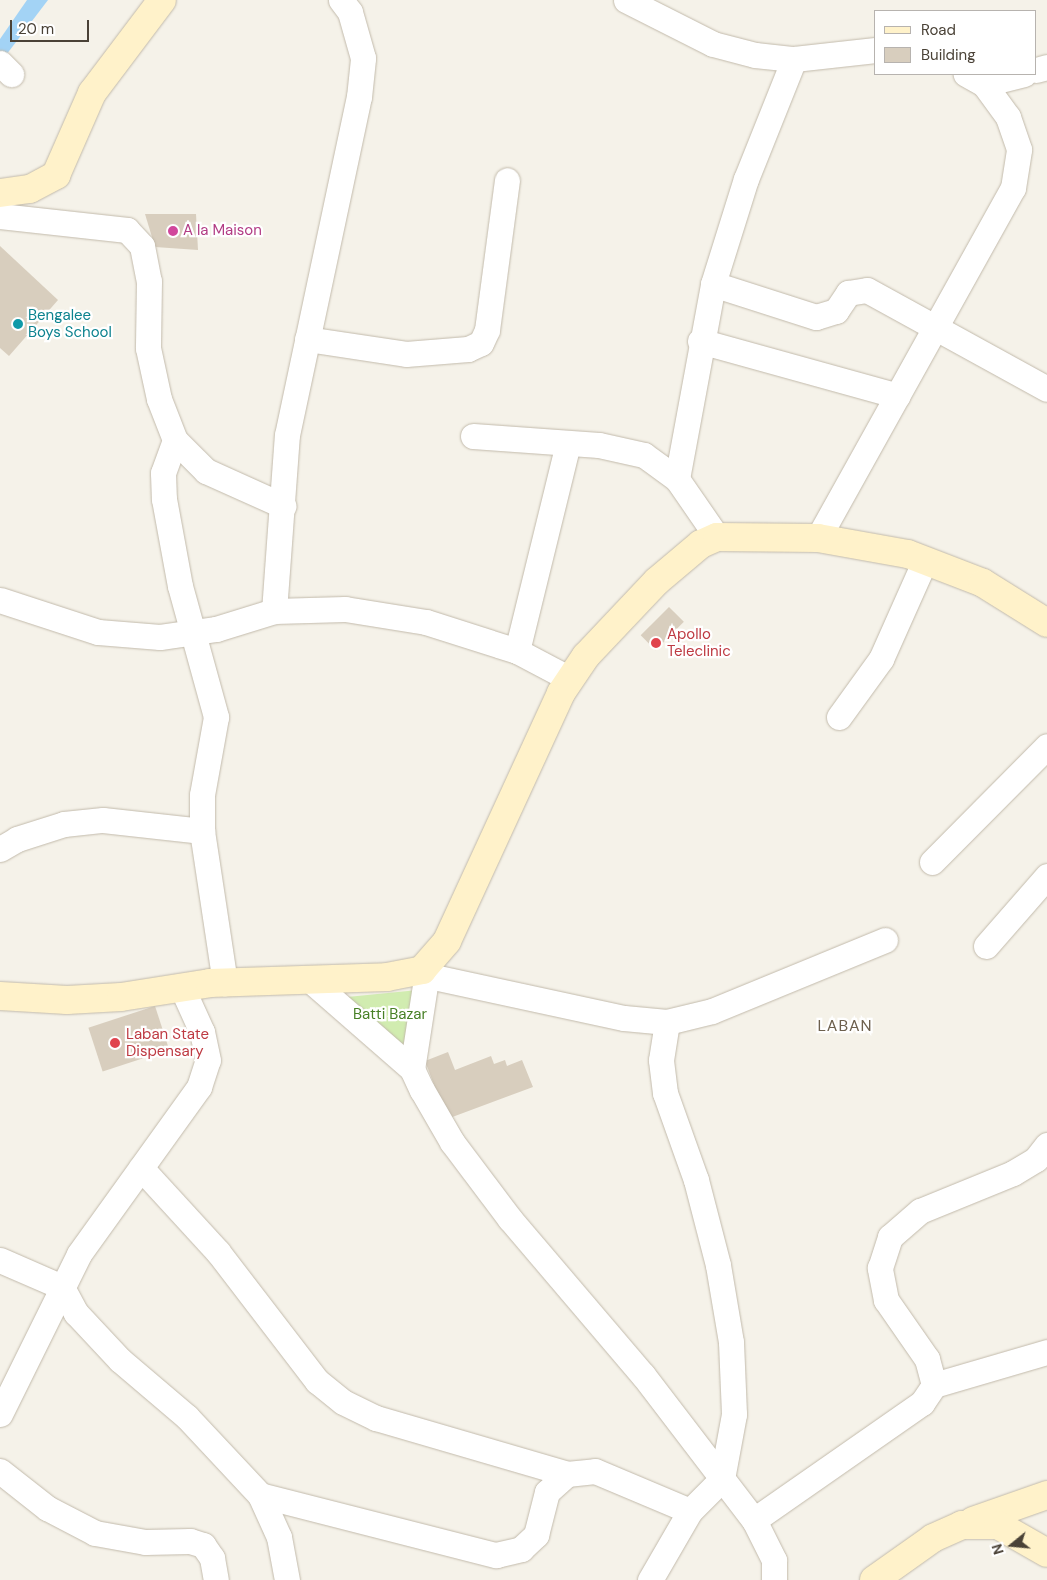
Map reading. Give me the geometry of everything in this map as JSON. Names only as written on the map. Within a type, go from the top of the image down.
[{"type":"street","points":[[0,193],[30,189],[56,175],[92,93],[162,0]]},
{"type":"street","points":[[274,611],[284,506],[287,435],[359,98],[363,58],[350,12],[341,0]]},
{"type":"street","points":[[626,0],[713,44],[794,59],[874,50]]},
{"type":"street","points":[[677,479],[700,341],[713,284],[746,179],[794,59]]},
{"type":"street","points":[[975,79],[1014,75]]},
{"type":"street","points":[[818,538],[898,396],[934,324],[1013,188],[1019,149],[1008,117],[975,79]]},
{"type":"street","points":[[307,339],[356,350],[406,354],[468,350],[481,342],[487,330],[507,180]]},
{"type":"street","points":[[0,216],[127,230],[142,246],[149,281],[148,348],[159,399],[175,440],[206,471],[284,506]]},
{"type":"street","points":[[713,284],[816,317],[836,311],[848,293],[867,290],[934,324],[1047,389]]},
{"type":"street","points":[[700,341],[898,396]]},
{"type":"street","points":[[473,436],[568,443],[644,455],[677,479],[717,537]]},
{"type":"street","points":[[175,440],[164,473],[164,499],[192,632],[216,717],[202,795],[202,832],[225,983]]},
{"type":"street","points":[[517,651],[568,443]]},
{"type":"street","points":[[412,1069],[429,971],[448,941],[570,679],[586,656],[657,581],[702,544],[717,537],[818,538],[924,560],[983,583],[1047,622]]},
{"type":"street","points":[[839,717],[881,659],[924,560]]},
{"type":"street","points":[[0,600],[98,632],[160,637],[192,632],[274,611],[345,609],[426,622],[517,651],[570,679]]},
{"type":"street","points":[[932,862],[1047,746]]},
{"type":"street","points":[[0,849],[17,839],[64,824],[103,820],[202,832]]},
{"type":"street","points":[[986,946],[1047,876]]},
{"type":"street","points":[[0,996],[67,1000],[225,983],[387,977],[429,971],[624,1018],[667,1022],[712,1011],[885,940]]},
{"type":"street","points":[[309,980],[412,1069],[452,1142],[510,1219],[643,1374],[754,1520],[774,1560],[774,1580]]},
{"type":"street","points":[[0,1414],[79,1254],[199,1087],[208,1060],[202,1032],[182,988]]},
{"type":"street","points":[[650,1580],[690,1511],[722,1479],[734,1414],[731,1342],[696,1180],[664,1093],[661,1060],[667,1022]]},
{"type":"street","points":[[934,1385],[927,1359],[886,1300],[880,1268],[890,1237],[920,1211],[1013,1173],[1036,1159],[1047,1145]]},
{"type":"street","points":[[141,1168],[218,1252],[318,1381],[343,1402],[376,1418],[567,1474],[595,1471],[690,1511]]},
{"type":"street","points":[[0,1260],[62,1287],[76,1312],[120,1360],[187,1417],[260,1495],[278,1538],[287,1580]]},
{"type":"street","points":[[754,1520],[922,1403],[934,1385],[1047,1352]]},
{"type":"street","points":[[0,1471],[47,1508],[95,1533],[145,1542],[190,1541],[203,1545],[212,1558],[216,1580]]},
{"type":"street","points":[[260,1495],[496,1555],[521,1549],[536,1534],[547,1492],[567,1474]]},
{"type":"street","points":[[874,1580],[933,1538],[962,1525],[1047,1495]]},
{"type":"street","points":[[962,1525],[998,1525],[1047,1554]]},
{"type":"green space","name":"Batti Bazar","points":[[418,990],[404,1057],[337,998]]},
{"type":"water","points":[[27,0],[48,0],[0,63],[0,39]]},
{"type":"building","name":"A la Maison","points":[[145,214],[196,214],[198,250],[155,247]]},
{"type":"building","name":"Bengalee Boys School","points":[[0,246],[58,300],[9,356],[0,348]]},
{"type":"building","points":[[669,607],[684,622],[656,650],[641,635]]},
{"type":"building","points":[[155,1006],[169,1050],[103,1071],[88,1028]]},
{"type":"building","points":[[448,1052],[455,1070],[491,1056],[494,1064],[505,1060],[507,1066],[522,1060],[533,1087],[447,1119],[425,1061]]},
{"type":"place","name":"A la Maison","points":[[173,231]]},
{"type":"place","name":"Bengalee Boys School","points":[[18,324]]},
{"type":"place","name":"Apollo Teleclinic","points":[[656,643]]},
{"type":"place","name":"Laban State Dispensary","points":[[115,1043]]},
{"type":"district","name":"LABAN","points":[[845,1026]]}]
